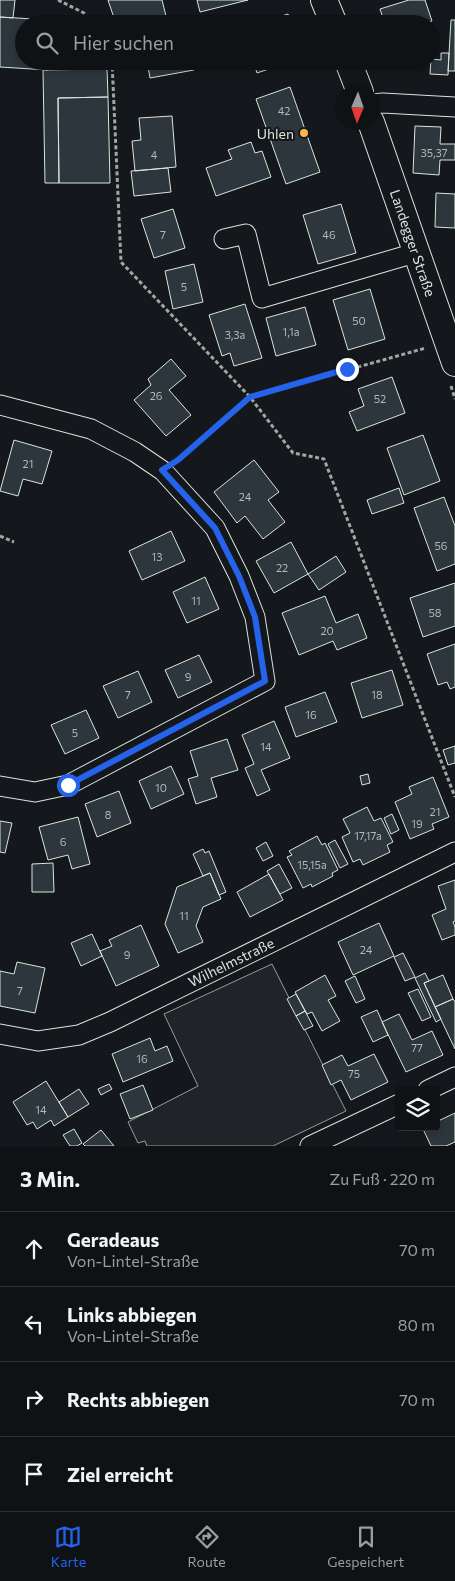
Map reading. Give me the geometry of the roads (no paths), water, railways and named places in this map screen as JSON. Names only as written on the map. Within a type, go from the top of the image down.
[{"type":"main road","points":[[324,0],[330,15]]},
{"type":"main road","points":[[351,70],[357,85]]},
{"type":"main road","name":"Landegger Straße","points":[[374,130],[455,363]]},
{"type":"street","points":[[380,103],[455,107]]},
{"type":"street","points":[[224,239],[246,234],[262,298],[416,253]]},
{"type":"street","points":[[0,405],[91,429],[136,452],[162,470],[215,528],[235,568],[255,617],[265,681],[68,785],[35,792],[0,786]]},
{"type":"street","name":"Wilhelmstraße","points":[[0,1034],[38,1042],[79,1035],[118,1018],[455,852]]},
{"type":"street","points":[[436,1086],[455,1077]]},
{"type":"street","points":[[310,1146],[395,1106]]},
{"type":"place","name":"Uhlen","points":[[304,133]]}]
